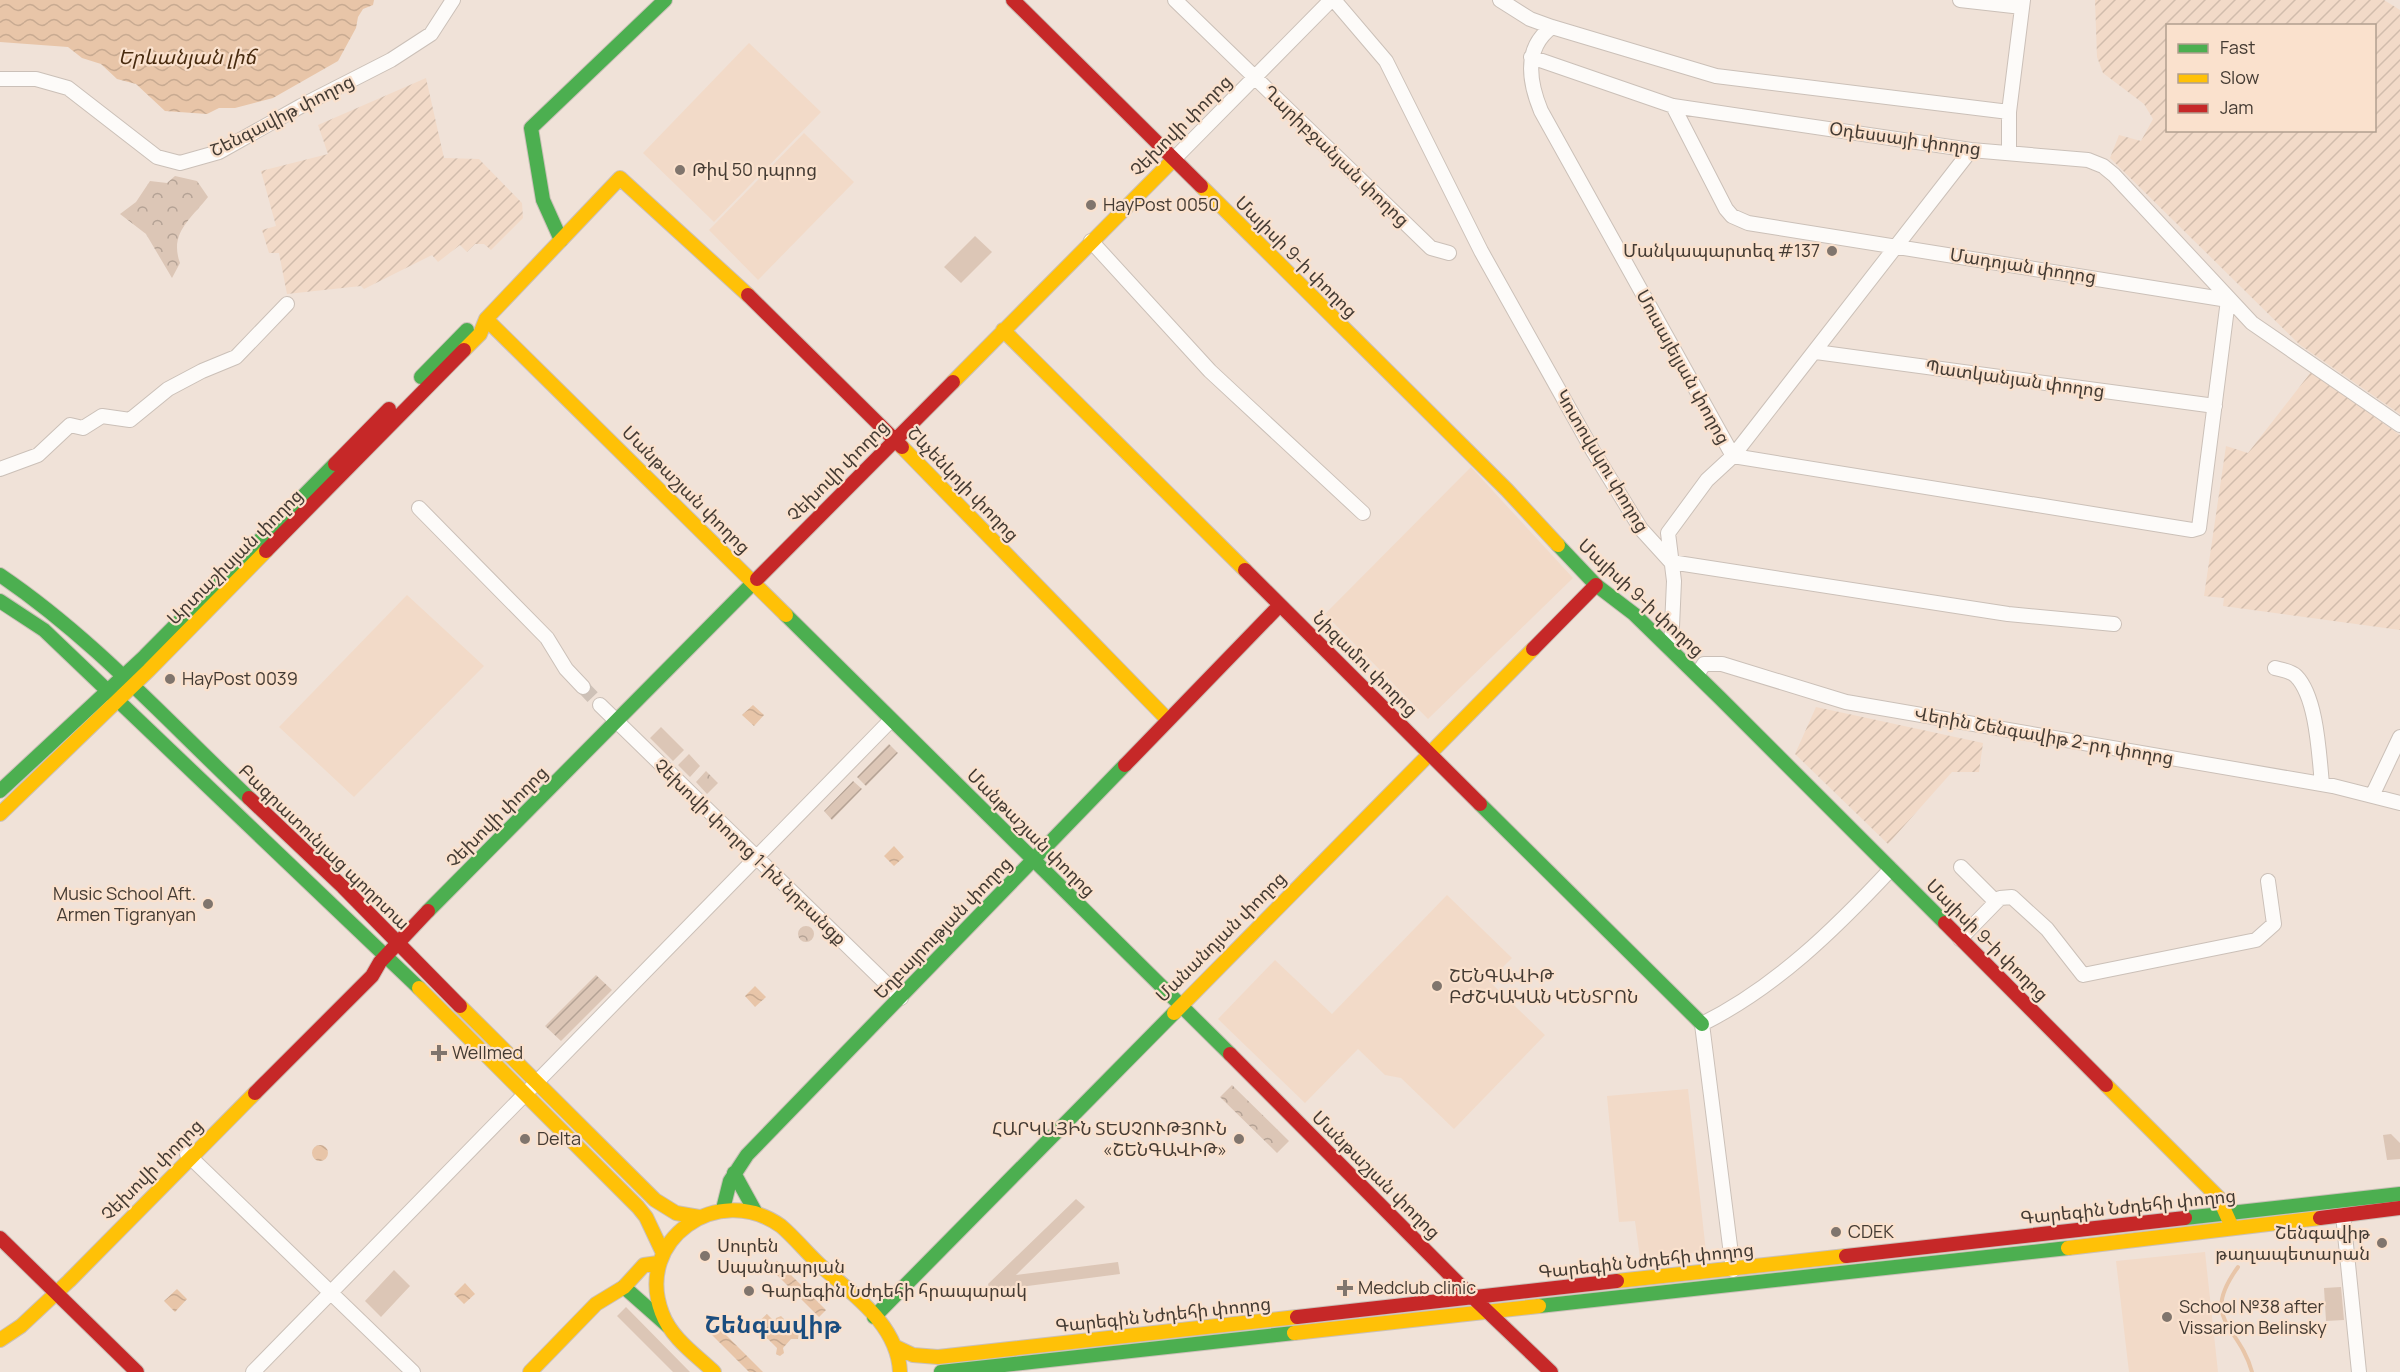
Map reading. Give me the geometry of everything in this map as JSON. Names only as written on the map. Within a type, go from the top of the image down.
[{"type":"street","name":"Շենգավիթ փողոց","points":[[0,79],[36,79],[68,88],[157,157],[180,163],[219,152],[301,106],[391,60],[431,34],[453,0]]},
{"type":"street","points":[[561,240],[549,223],[543,208],[531,128],[665,0]]},
{"type":"street","name":"Մայիսի 9-ի փողոց","points":[[1013,0],[1507,490],[1596,585],[1634,614],[1671,650],[2219,1198],[2229,1214],[2232,1230]]},
{"type":"street","name":"Ղարիբջանյան փողոց","points":[[1175,0],[1431,248],[1449,254]]},
{"type":"street","name":"Չեխովի փողոց","points":[[0,1340],[21,1326],[362,977],[374,970],[894,439],[1333,0]]},
{"type":"street","name":"Կոտովսկու փողոց","points":[[1333,0],[1386,61],[1481,251],[1593,451],[1641,528],[1671,562]]},
{"type":"street","points":[[1500,0],[1530,18],[1552,27],[1716,76],[2009,112]]},
{"type":"street","points":[[1960,0],[2022,3],[2009,112],[2009,152]]},
{"type":"street","points":[[1531,57],[1537,40],[1552,27]]},
{"type":"street","name":"Օդեսսայի փողոց","points":[[1531,57],[1673,106],[1971,150],[2088,160],[2103,166],[2114,175],[2228,300]]},
{"type":"street","name":"Մուսայելյան փողոց","points":[[1531,57],[1533,87],[1541,111],[1733,456],[2192,530],[2199,528],[2202,522],[2215,406]]},
{"type":"street","name":"Մադոյան փողոց","points":[[1673,106],[1732,216],[1748,223],[2228,300]]},
{"type":"street","points":[[1671,650],[1674,581],[1668,533],[1673,524],[1707,480],[1733,456],[1816,352],[1971,150]]},
{"type":"street","name":"Արտաշիսյան փողոց","points":[[0,814],[119,699],[129,679],[309,499],[471,325],[486,319],[617,180],[624,178]]},
{"type":"street","name":"Շևչենկոյի փողոց","points":[[624,178],[749,296],[894,439],[1167,719]]},
{"type":"street","points":[[1091,241],[1210,371],[1363,513]]},
{"type":"street","points":[[2215,406],[2228,300]]},
{"type":"street","points":[[2228,300],[2252,323],[2400,425]]},
{"type":"street","points":[[0,469],[38,455],[70,425],[83,428],[102,416],[130,420],[168,389],[202,371],[236,357],[287,304]]},
{"type":"street","name":"Մանթաշյան փողոց","points":[[486,319],[1180,1004],[1473,1298],[1551,1372]]},
{"type":"street","name":"Նիզամու փողոց","points":[[1003,330],[1702,1024]]},
{"type":"street","name":"Պատկանյան փողոց","points":[[1816,352],[2215,406]]},
{"type":"street","points":[[419,508],[547,638],[566,669],[582,687]]},
{"type":"street","points":[[1671,562],[2008,614],[2114,624]]},
{"type":"street","name":"Բագրատունյաց պողոտա","points":[[0,575],[59,615],[129,679],[293,842],[373,915],[399,944],[655,1200],[676,1213],[699,1217]]},
{"type":"street","name":"Մանանդյան փողոց","points":[[874,1317],[1180,1004],[1596,585]]},
{"type":"street","name":"Բագրատունյաց պողոտա","points":[[0,601],[44,630],[387,956],[524,1096],[638,1207],[646,1217],[661,1258]]},
{"type":"street","name":"Եղբայրության փողոց","points":[[723,1209],[734,1173],[766,1135],[1280,605]]},
{"type":"street","name":"Վերին Շենգավիթ 2-րդ փողոց","points":[[1696,675],[1704,664],[1722,664],[1846,702],[2322,784],[2400,803]]},
{"type":"street","points":[[2275,668],[2294,674],[2305,687],[2318,742],[2322,784]]},
{"type":"street","name":"Արտաշիսյան փողոց","points":[[0,791],[108,689],[129,679]]},
{"type":"street","name":"Չեխովի փողոց 1-ին նրբանցք","points":[[600,705],[901,998]]},
{"type":"street","points":[[253,1372],[891,720]]},
{"type":"street","points":[[2372,796],[2400,737]]},
{"type":"street","points":[[1960,867],[1996,902]]},
{"type":"street","points":[[1733,1269],[1702,1024],[1729,1011],[1779,978],[1891,869]]},
{"type":"street","points":[[1960,939],[2000,898],[2012,897],[2047,929],[2083,975],[2256,940],[2274,924],[2268,881]]},
{"type":"street","points":[[188,1155],[413,1372]]},
{"type":"street","points":[[734,1173],[756,1213]]},
{"type":"street","name":"Գարեգին Նժդեհի փողոց","points":[[896,1347],[913,1355],[938,1358],[2400,1194]]},
{"type":"street","name":"Գարեգին Նժդեհի փողոց","points":[[941,1372],[2232,1230],[2400,1208]]},
{"type":"street","points":[[668,1326],[658,1296],[661,1258],[678,1234],[699,1217],[723,1209],[756,1213],[777,1223],[874,1317],[896,1347],[900,1372]]},
{"type":"street","points":[[2343,1215],[2359,1372]]},
{"type":"street","points":[[0,1238],[137,1372]]},
{"type":"street","points":[[530,1372],[596,1304],[624,1287],[644,1265],[661,1258]]},
{"type":"street","points":[[624,1287],[668,1326],[714,1372]]},
{"type":"street","name":"Չեխովի փողոց","points":[[0,1333],[54,1291]]},
{"type":"shaded area","points":[[2095,0],[2384,0],[2400,10],[2400,414],[2300,345],[2110,158],[2119,135],[2141,141],[2153,119],[2144,104],[2103,73],[2097,57]]},
{"type":"shaded area","points":[[749,43],[821,112],[714,222],[643,153]]},
{"type":"shaded area","points":[[426,78],[444,158],[479,159],[522,203],[523,218],[491,250],[484,244],[475,244],[467,252],[460,245],[438,262],[432,255],[364,289],[361,286],[287,294],[279,253],[269,253],[262,230],[276,226],[261,171],[328,154],[318,125]]},
{"type":"shaded area","points":[[804,133],[854,182],[758,280],[709,230]]},
{"type":"shaded area","points":[[2311,372],[2400,435],[2400,630],[2223,606],[2224,598],[2204,596],[2226,446],[2248,453]]},
{"type":"shaded area","points":[[1471,467],[1573,578],[1428,719],[1325,614]]},
{"type":"shaded area","points":[[407,595],[484,666],[354,797],[279,727]]},
{"type":"shaded area","points":[[1816,707],[1983,743],[1979,772],[1952,772],[1888,844],[1795,754]]},
{"type":"shaded area","points":[[1447,895],[1512,958],[1489,981],[1545,1035],[1454,1129],[1401,1078],[1385,1075],[1358,1049],[1305,1103],[1218,1019],[1275,960],[1332,1014]]},
{"type":"shaded area","points":[[1688,1089],[1706,1252],[1640,1258],[1635,1221],[1619,1222],[1607,1096]]},
{"type":"shaded area","name":"School №38 after Vissarion Belinsky","points":[[2205,1252],[2218,1372],[2129,1372],[2116,1261]]},
{"type":"green space","points":[[175,176],[197,181],[208,197],[180,235],[177,252],[180,263],[172,278],[146,234],[120,214],[136,202],[150,181],[167,183]]},
{"type":"green space","points":[[975,236],[992,252],[961,283],[944,267]]},
{"type":"green space","points":[[661,727],[684,750],[673,761],[650,738]]},
{"type":"green space","points":[[889,744],[898,753],[866,786],[857,777]]},
{"type":"green space","points":[[689,754],[700,766],[690,777],[678,765]]},
{"type":"green space","points":[[706,771],[718,783],[707,794],[696,782]]},
{"type":"green space","points":[[853,781],[862,789],[832,820],[824,811]]},
{"type":"green space","points":[[806,926],[812,928],[814,934],[812,940],[806,942],[800,940],[798,934],[800,928]]},
{"type":"green space","points":[[596,975],[612,990],[561,1041],[545,1026]]},
{"type":"green space","points":[[1232,1085],[1289,1141],[1277,1153],[1220,1097]]},
{"type":"green space","points":[[2391,1134],[2400,1143],[2400,1159],[2387,1160],[2383,1135]]},
{"type":"green space","points":[[1076,1199],[1085,1207],[1016,1275],[1118,1262],[1120,1274],[990,1291],[988,1284]]},
{"type":"green space","points":[[394,1270],[410,1286],[381,1317],[365,1301]]},
{"type":"green space","points":[[2341,1287],[2344,1320],[2326,1321],[2324,1288]]},
{"type":"green space","points":[[626,1307],[690,1372],[673,1372],[617,1316]]},
{"type":"water","name":"Երևանյան լիճ","points":[[0,0],[374,0],[373,5],[363,9],[358,17],[356,28],[338,61],[273,98],[235,108],[219,108],[207,114],[165,111],[136,84],[117,79],[101,64],[82,58],[68,47],[0,42]]},
{"type":"water","points":[[753,705],[764,715],[754,726],[742,715]]},
{"type":"water","points":[[894,846],[904,857],[894,866],[884,856]]},
{"type":"water","points":[[755,986],[766,997],[755,1007],[745,996]]},
{"type":"water","points":[[320,1145],[326,1147],[328,1153],[326,1159],[320,1161],[314,1159],[312,1153],[314,1147]]},
{"type":"water","points":[[777,1261],[826,1310],[819,1317],[770,1268]]},
{"type":"water","points":[[465,1283],[475,1294],[464,1304],[454,1294]]},
{"type":"water","points":[[177,1289],[187,1299],[175,1312],[164,1301]]},
{"type":"water","points":[[767,1314],[775,1322],[776,1318],[781,1316],[784,1319],[782,1323],[792,1332],[799,1333],[798,1339],[791,1339],[783,1348],[784,1353],[780,1356],[776,1354],[777,1348],[768,1339],[760,1338],[762,1332],[765,1331],[757,1323]]},
{"type":"water","points":[[717,1326],[763,1372],[749,1372],[710,1333]]},
{"type":"waterway","points":[[2238,1267],[2227,1285],[2222,1299],[2222,1311],[2252,1372]]},
{"type":"tunnel","points":[[583,687],[600,705]]},
{"type":"traffic: fast","points":[[561,240],[543,200],[531,128],[665,0]]},
{"type":"traffic: fast","points":[[421,377],[467,330]]},
{"type":"traffic: fast","points":[[0,791],[145,656],[335,464]]},
{"type":"traffic: fast","points":[[1558,545],[1596,585],[1634,614],[1945,923]]},
{"type":"traffic: fast","points":[[0,575],[67,626],[98,653],[249,798]]},
{"type":"traffic: fast","points":[[428,911],[757,579]]},
{"type":"traffic: fast","points":[[0,601],[44,630],[419,988]]},
{"type":"traffic: fast","points":[[786,615],[1230,1054]]},
{"type":"traffic: fast","points":[[723,1209],[730,1181],[747,1155],[1125,765]]},
{"type":"traffic: fast","points":[[1480,804],[1702,1024]]},
{"type":"traffic: fast","points":[[874,1317],[1174,1013]]},
{"type":"traffic: fast","points":[[734,1173],[756,1213]]},
{"type":"traffic: fast","points":[[2185,1218],[2400,1194]]},
{"type":"traffic: fast","points":[[1539,1306],[2068,1248]]},
{"type":"traffic: fast","points":[[624,1287],[668,1326]]},
{"type":"traffic: fast","points":[[941,1372],[1294,1333]]},
{"type":"traffic: slow","points":[[953,382],[1173,160]]},
{"type":"traffic: slow","points":[[464,350],[480,334],[486,319],[620,178],[748,295]]},
{"type":"traffic: slow","points":[[1201,186],[1507,490],[1558,545]]},
{"type":"traffic: slow","points":[[486,319],[786,615]]},
{"type":"traffic: slow","points":[[1003,330],[1245,570]]},
{"type":"traffic: slow","points":[[902,447],[1167,719]]},
{"type":"traffic: slow","points":[[0,814],[149,670],[266,551]]},
{"type":"traffic: slow","points":[[1174,1013],[1533,649]]},
{"type":"traffic: slow","points":[[419,988],[638,1207],[646,1217],[663,1253]]},
{"type":"traffic: slow","points":[[460,1006],[655,1200],[676,1213],[699,1217]]},
{"type":"traffic: slow","points":[[2106,1085],[2219,1198],[2231,1225]]},
{"type":"traffic: slow","points":[[0,1340],[21,1326],[69,1281],[255,1093]]},
{"type":"traffic: slow","points":[[714,1372],[671,1330],[662,1313],[656,1286],[660,1262],[671,1242],[687,1225],[708,1215],[732,1210],[757,1214],[781,1226],[820,1265],[859,1299],[871,1311],[891,1339],[900,1372]]},
{"type":"traffic: slow","points":[[2068,1248],[2320,1218]]},
{"type":"traffic: slow","points":[[1617,1281],[1846,1256]]},
{"type":"traffic: slow","points":[[530,1372],[596,1304],[624,1287],[644,1265],[658,1263]]},
{"type":"traffic: slow","points":[[1294,1333],[1539,1306]]},
{"type":"traffic: slow","points":[[896,1347],[913,1355],[938,1357],[1297,1317]]},
{"type":"traffic: jam","points":[[1013,0],[1201,186]]},
{"type":"traffic: jam","points":[[748,295],[902,447]]},
{"type":"traffic: jam","points":[[266,551],[464,350]]},
{"type":"traffic: jam","points":[[757,579],[953,382]]},
{"type":"traffic: jam","points":[[335,464],[389,409]]},
{"type":"traffic: jam","points":[[1245,570],[1480,804]]},
{"type":"traffic: jam","points":[[1533,649],[1596,585]]},
{"type":"traffic: jam","points":[[1125,765],[1280,605]]},
{"type":"traffic: jam","points":[[249,798],[343,887],[460,1006]]},
{"type":"traffic: jam","points":[[255,1093],[372,976],[380,962],[428,911]]},
{"type":"traffic: jam","points":[[1945,923],[2106,1085]]},
{"type":"traffic: jam","points":[[1230,1054],[1463,1288],[1551,1372]]},
{"type":"traffic: jam","points":[[2320,1218],[2400,1208]]},
{"type":"traffic: jam","points":[[1846,1256],[2185,1218]]},
{"type":"traffic: jam","points":[[0,1238],[137,1372]]},
{"type":"traffic: jam","points":[[1297,1317],[1617,1281]]},
{"type":"place","name":"Թիվ 50 դպրոց","points":[[680,170]]},
{"type":"place","name":"HayPost 0050","points":[[1091,205]]},
{"type":"place","name":"Մանկապարտեզ #137","points":[[1832,251]]},
{"type":"place","name":"HayPost 0039","points":[[170,679]]},
{"type":"place","name":"Music School Aft. Armen Tigranyan","points":[[208,904]]},
{"type":"place","name":"ՇԵՆԳԱՎԻԹ ԲԺՇԿԱԿԱՆ ԿԵՆՏՐՈՆ","points":[[1437,986]]},
{"type":"place","name":"Wellmed","points":[[439,1053]]},
{"type":"place","name":"Delta","points":[[525,1139]]},
{"type":"place","name":"ՀԱՐԿԱՅԻՆ ՏԵՍՉՈՒԹՅՈՒՆ «ՇԵՆԳԱՎԻԹ»","points":[[1239,1139]]},
{"type":"place","name":"CDEK","points":[[1836,1232]]},
{"type":"place","name":"Շենգավիթ թաղապետարան","points":[[2382,1243]]},
{"type":"place","name":"Սուրեն Սպանդարյան","points":[[705,1256]]},
{"type":"place","name":"Medclub clinic","points":[[1345,1288]]},
{"type":"place","name":"Գարեգին Նժդեհի հրապարակ","points":[[749,1291]]},
{"type":"place","name":"School №38 after Vissarion Belinsky","points":[[2167,1317]]},
{"type":"district","name":"Շենգավիթ","points":[[773,1325]]}]
